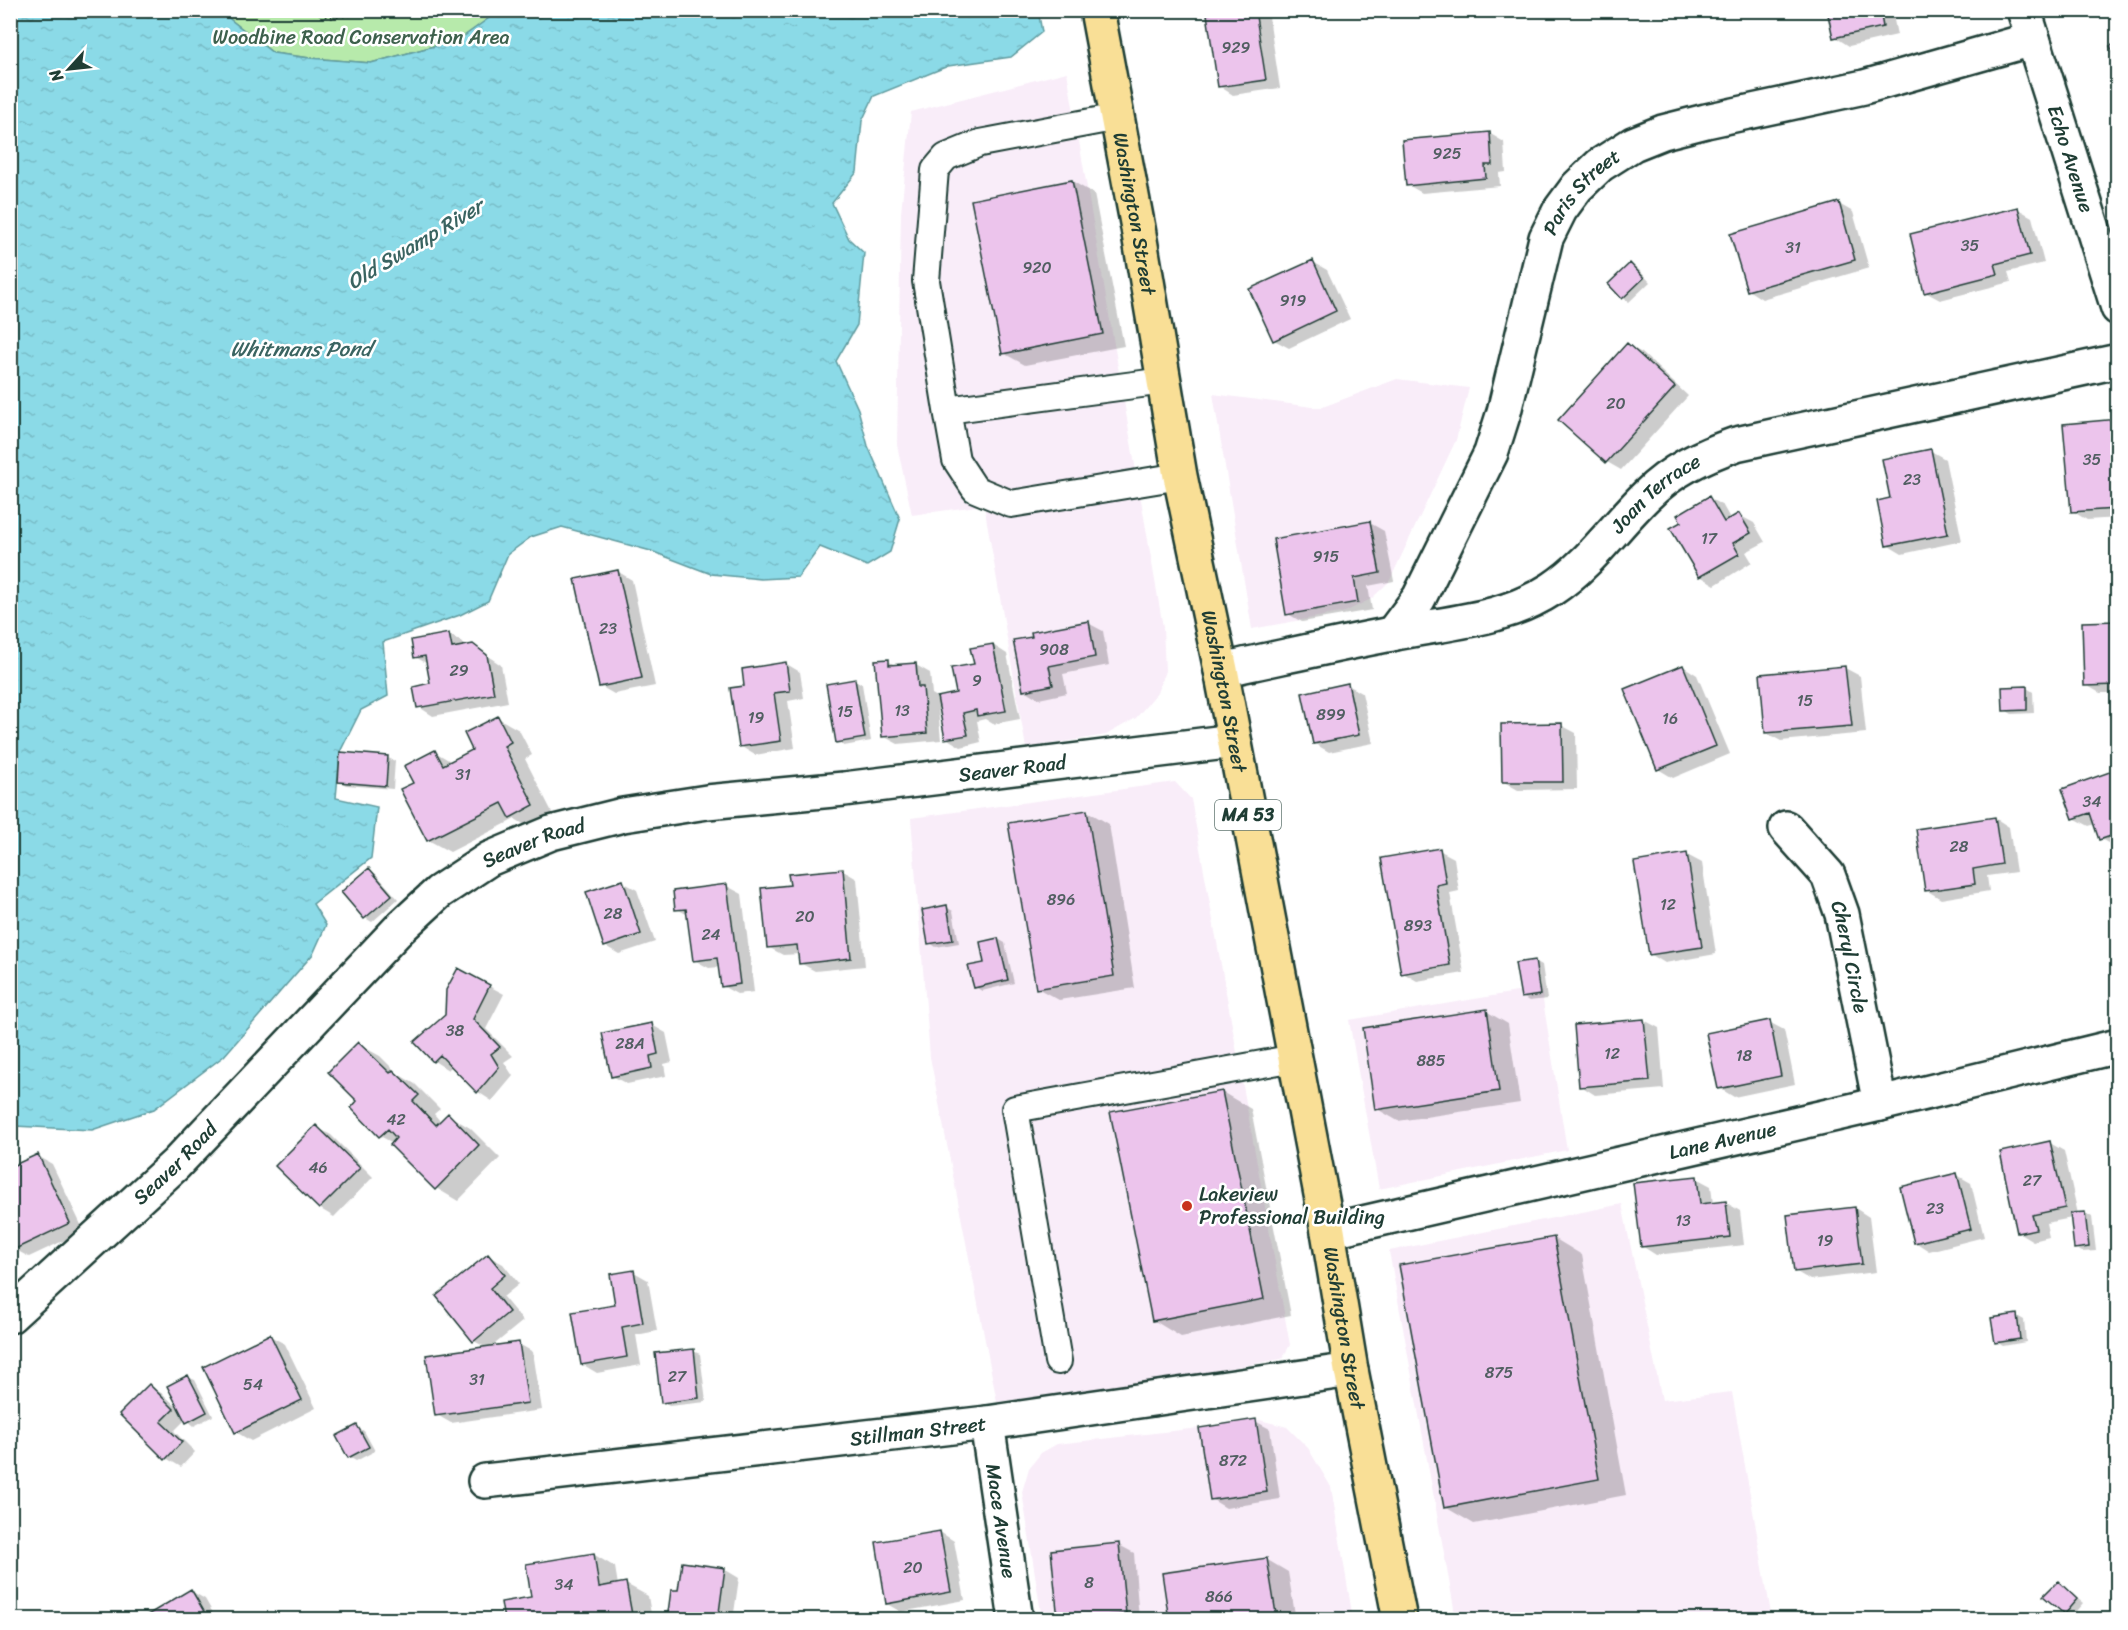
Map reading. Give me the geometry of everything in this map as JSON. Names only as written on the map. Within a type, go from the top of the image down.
[{"type":"main road","name":"Washington Street","points":[[1098,10],[1180,476],[1221,670],[1328,1231],[1351,1370],[1400,1620]]},
{"type":"street","name":"Echo Avenue","points":[[2029,25],[2118,308]]},
{"type":"street","name":"Paris Street","points":[[1392,633],[1419,598],[1491,453],[1504,412],[1546,238],[1560,210],[1577,188],[1600,165],[1634,144],[1663,132],[1864,87],[2029,25]]},
{"type":"street","name":"Joan Terrace","points":[[1221,670],[1392,633],[1491,617],[1527,604],[1553,589],[1578,570],[1647,495],[1671,475],[1700,457],[1736,444],[2118,362]]},
{"type":"street","name":"Seaver Road","points":[[10,1316],[176,1164],[399,929],[439,892],[489,859],[551,832],[623,815],[707,802],[868,786],[1234,741]]},
{"type":"street","name":"Cheryl Circle","points":[[1786,828],[1828,875],[1842,914],[1880,1104]]},
{"type":"street","name":"Lane Avenue","points":[[1328,1231],[1880,1104],[2115,1041]]},
{"type":"street","name":"Stillman Street","points":[[485,1481],[987,1423],[1351,1370]]},
{"type":"street","name":"Mace Avenue","points":[[987,1423],[1016,1620]]},
{"type":"lane","points":[[1118,117],[980,143],[946,157],[935,170],[926,281],[947,411],[956,460],[975,489],[1011,504],[1180,476]]},
{"type":"lane","points":[[947,411],[1164,381]]},
{"type":"lane","points":[[1058,1361],[1015,1109],[1295,1058]]},
{"type":"path","points":[[308,10],[330,17],[386,10]]},
{"type":"shaded area","points":[[1067,72],[1163,627],[1165,671],[1157,693],[1136,718],[1106,735],[1026,748],[984,505],[912,515],[897,445],[901,213],[911,112]]},
{"type":"shaded area","points":[[1397,379],[1469,388],[1456,440],[1389,582],[1371,599],[1345,612],[1252,629],[1213,394],[1320,408]]},
{"type":"shaded area","points":[[1175,782],[1191,799],[1290,1345],[1282,1359],[1182,1377],[997,1402],[930,1057],[911,818]]},
{"type":"shaded area","points":[[1541,988],[1567,1150],[1379,1189],[1349,1020]]},
{"type":"shaded area","points":[[1622,1204],[1662,1400],[1732,1392],[1772,1619],[1456,1619],[1389,1251]]},
{"type":"shaded area","points":[[1256,1419],[1287,1427],[1308,1448],[1331,1487],[1353,1619],[1042,1619],[1022,1492],[1029,1468],[1041,1453],[1057,1444],[1199,1428]]},
{"type":"green space","name":"Woodbine Road Conservation Area","points":[[222,11],[500,11],[460,39],[371,63],[273,53]]},
{"type":"water","name":"Whitmans Pond","points":[[11,10],[222,11],[273,53],[371,63],[460,39],[500,10],[1038,10],[1042,32],[1011,57],[948,66],[874,96],[862,121],[857,172],[832,203],[849,239],[864,253],[857,325],[836,361],[858,409],[868,446],[900,519],[890,552],[867,566],[820,547],[798,577],[761,579],[711,574],[651,551],[562,527],[531,537],[508,554],[488,601],[460,615],[383,642],[388,696],[361,710],[340,752],[336,798],[377,807],[371,858],[313,904],[326,925],[313,954],[224,1056],[154,1109],[92,1130],[11,1127]]},
{"type":"building","points":[[1232,10],[1255,10],[1266,80],[1218,87],[1207,14]]},
{"type":"building","points":[[1827,10],[1880,10],[1883,27],[1833,38]]},
{"type":"building","points":[[2118,43],[2118,68],[2110,46]]},
{"type":"building","points":[[1490,132],[1492,165],[1485,165],[1486,178],[1406,186],[1402,140]]},
{"type":"building","points":[[1072,180],[1103,334],[1002,354],[971,200]]},
{"type":"building","points":[[1839,202],[1855,260],[1747,291],[1730,234]]},
{"type":"building","points":[[2018,207],[2030,255],[1995,264],[1998,274],[1924,293],[1910,234]]},
{"type":"building","points":[[1313,260],[1336,311],[1273,341],[1249,289]]},
{"type":"building","points":[[1630,263],[1644,278],[1622,299],[1608,284]]},
{"type":"building","points":[[1627,343],[1675,387],[1606,463],[1558,420]]},
{"type":"building","points":[[2118,419],[2116,509],[2071,512],[2063,424]]},
{"type":"building","points":[[1931,449],[1948,534],[1886,546],[1877,501],[1890,498],[1882,459]]},
{"type":"building","points":[[1709,496],[1724,522],[1739,513],[1751,533],[1733,543],[1739,554],[1699,577],[1670,528],[1681,522],[1677,515]]},
{"type":"building","points":[[1370,521],[1380,573],[1354,578],[1358,602],[1286,615],[1273,539]]},
{"type":"building","points":[[618,570],[642,678],[599,687],[575,579]]},
{"type":"building","points":[[1089,621],[1095,657],[1049,666],[1053,685],[1023,691],[1013,640],[1032,637],[1031,632]]},
{"type":"building","points":[[2118,621],[2118,685],[2084,686],[2082,622]]},
{"type":"building","points":[[449,633],[452,648],[473,644],[487,655],[494,694],[417,708],[413,687],[430,683],[425,656],[414,658],[411,640]]},
{"type":"building","points":[[993,644],[1006,711],[977,716],[976,710],[963,713],[968,735],[945,739],[937,697],[956,693],[951,668],[974,664],[970,648]]},
{"type":"building","points":[[889,659],[889,665],[916,663],[918,687],[923,687],[927,733],[882,737],[875,660]]},
{"type":"building","points":[[786,662],[790,691],[774,693],[781,741],[739,747],[730,688],[744,686],[742,669]]},
{"type":"building","points":[[1683,665],[1716,746],[1657,770],[1624,689]]},
{"type":"building","points":[[1845,666],[1852,726],[1765,733],[1760,674]]},
{"type":"building","points":[[855,679],[865,738],[836,743],[826,684]]},
{"type":"building","points":[[1348,683],[1359,735],[1313,744],[1302,693]]},
{"type":"building","points":[[2027,686],[2027,710],[2003,711],[2002,687]]},
{"type":"building","points":[[498,716],[511,742],[504,746],[534,805],[510,818],[502,803],[427,841],[400,789],[413,783],[404,766],[435,750],[443,765],[472,750],[464,733]]},
{"type":"building","points":[[1562,723],[1563,782],[1502,782],[1501,724]]},
{"type":"building","points":[[340,752],[388,756],[386,786],[338,782]]},
{"type":"building","points":[[2118,769],[2118,854],[2111,836],[2099,840],[2090,813],[2073,819],[2062,789]]},
{"type":"building","points":[[1087,810],[1114,976],[1036,989],[1008,823]]},
{"type":"building","points":[[1995,817],[2002,864],[1973,869],[1975,884],[1925,891],[1916,829]]},
{"type":"building","points":[[1440,848],[1446,883],[1436,885],[1450,965],[1401,974],[1381,858]]},
{"type":"building","points":[[1687,853],[1702,947],[1649,955],[1634,862]]},
{"type":"building","points":[[369,868],[392,895],[364,919],[341,892]]},
{"type":"building","points":[[843,869],[851,958],[799,964],[797,945],[767,948],[761,888],[790,885],[788,874]]},
{"type":"building","points":[[623,880],[641,934],[604,947],[586,892]]},
{"type":"building","points":[[727,884],[740,984],[721,987],[717,958],[693,961],[686,909],[675,910],[673,891]]},
{"type":"building","points":[[947,905],[953,940],[928,944],[922,910]]},
{"type":"building","points":[[998,938],[1008,980],[974,988],[968,966],[984,963],[980,942]]},
{"type":"building","points":[[1535,960],[1540,995],[1521,998],[1515,963]]},
{"type":"building","points":[[458,968],[490,985],[473,1019],[500,1047],[491,1054],[499,1067],[477,1093],[440,1055],[433,1062],[414,1042],[445,1015],[446,990]]},
{"type":"building","points":[[1487,1009],[1499,1091],[1375,1110],[1363,1028]]},
{"type":"building","points":[[1644,1019],[1650,1081],[1579,1087],[1574,1025]]},
{"type":"building","points":[[1770,1020],[1781,1076],[1718,1089],[1706,1033]]},
{"type":"building","points":[[652,1023],[658,1054],[650,1056],[652,1068],[611,1077],[602,1033]]},
{"type":"building","points":[[358,1042],[390,1073],[393,1070],[419,1095],[413,1101],[436,1125],[448,1113],[479,1145],[435,1190],[390,1145],[396,1138],[388,1129],[379,1137],[351,1108],[357,1101],[328,1072]]},
{"type":"building","name":"Lakeview Professional Building","points":[[1222,1091],[1264,1299],[1152,1321],[1110,1112]]},
{"type":"building","points":[[316,1125],[360,1168],[319,1209],[275,1166]]},
{"type":"building","points":[[2050,1141],[2065,1208],[2032,1215],[2036,1229],[2017,1233],[2000,1152]]},
{"type":"building","points":[[38,1154],[70,1223],[13,1250],[10,1244],[10,1167]]},
{"type":"building","points":[[1957,1173],[1971,1229],[1914,1243],[1900,1187]]},
{"type":"building","points":[[1697,1176],[1700,1204],[1726,1201],[1730,1237],[1641,1247],[1633,1183]]},
{"type":"building","points":[[1855,1207],[1862,1264],[1794,1272],[1787,1215]]},
{"type":"building","points":[[2085,1212],[2089,1247],[2074,1249],[2070,1213]]},
{"type":"building","points":[[1554,1237],[1599,1479],[1444,1508],[1399,1265]]},
{"type":"building","points":[[488,1254],[505,1275],[490,1288],[509,1312],[473,1342],[436,1296]]},
{"type":"building","points":[[634,1270],[643,1323],[622,1327],[627,1357],[581,1365],[572,1312],[615,1305],[610,1274]]},
{"type":"building","points":[[2017,1314],[2020,1339],[1995,1343],[1991,1318]]},
{"type":"building","points":[[270,1334],[302,1400],[235,1433],[203,1367]]},
{"type":"building","points":[[519,1342],[528,1403],[435,1416],[426,1355]]},
{"type":"building","points":[[694,1349],[699,1398],[661,1403],[655,1353]]},
{"type":"building","points":[[188,1375],[207,1412],[186,1423],[167,1386]]},
{"type":"building","points":[[149,1384],[174,1409],[161,1422],[182,1442],[165,1460],[119,1414]]},
{"type":"building","points":[[1256,1419],[1267,1492],[1210,1500],[1199,1428]]},
{"type":"building","points":[[357,1425],[369,1447],[348,1458],[336,1436]]},
{"type":"building","points":[[940,1531],[951,1592],[886,1604],[876,1542]]},
{"type":"building","points":[[1119,1543],[1126,1614],[1058,1620],[1051,1550]]},
{"type":"building","points":[[594,1553],[599,1587],[626,1582],[633,1620],[504,1620],[501,1602],[531,1597],[526,1564]]},
{"type":"building","points":[[1267,1558],[1277,1620],[1169,1620],[1162,1573]]},
{"type":"building","points":[[682,1562],[725,1568],[718,1620],[667,1620],[671,1590],[678,1590]]},
{"type":"building","points":[[2058,1581],[2077,1599],[2064,1614],[2043,1596]]},
{"type":"building","points":[[191,1589],[209,1620],[146,1620],[144,1617]]},
{"type":"place","name":"Lakeview Professional Building","points":[[1187,1206]]},
{"type":"water label","name":"Old Swamp River","points":[[415,244]]}]
